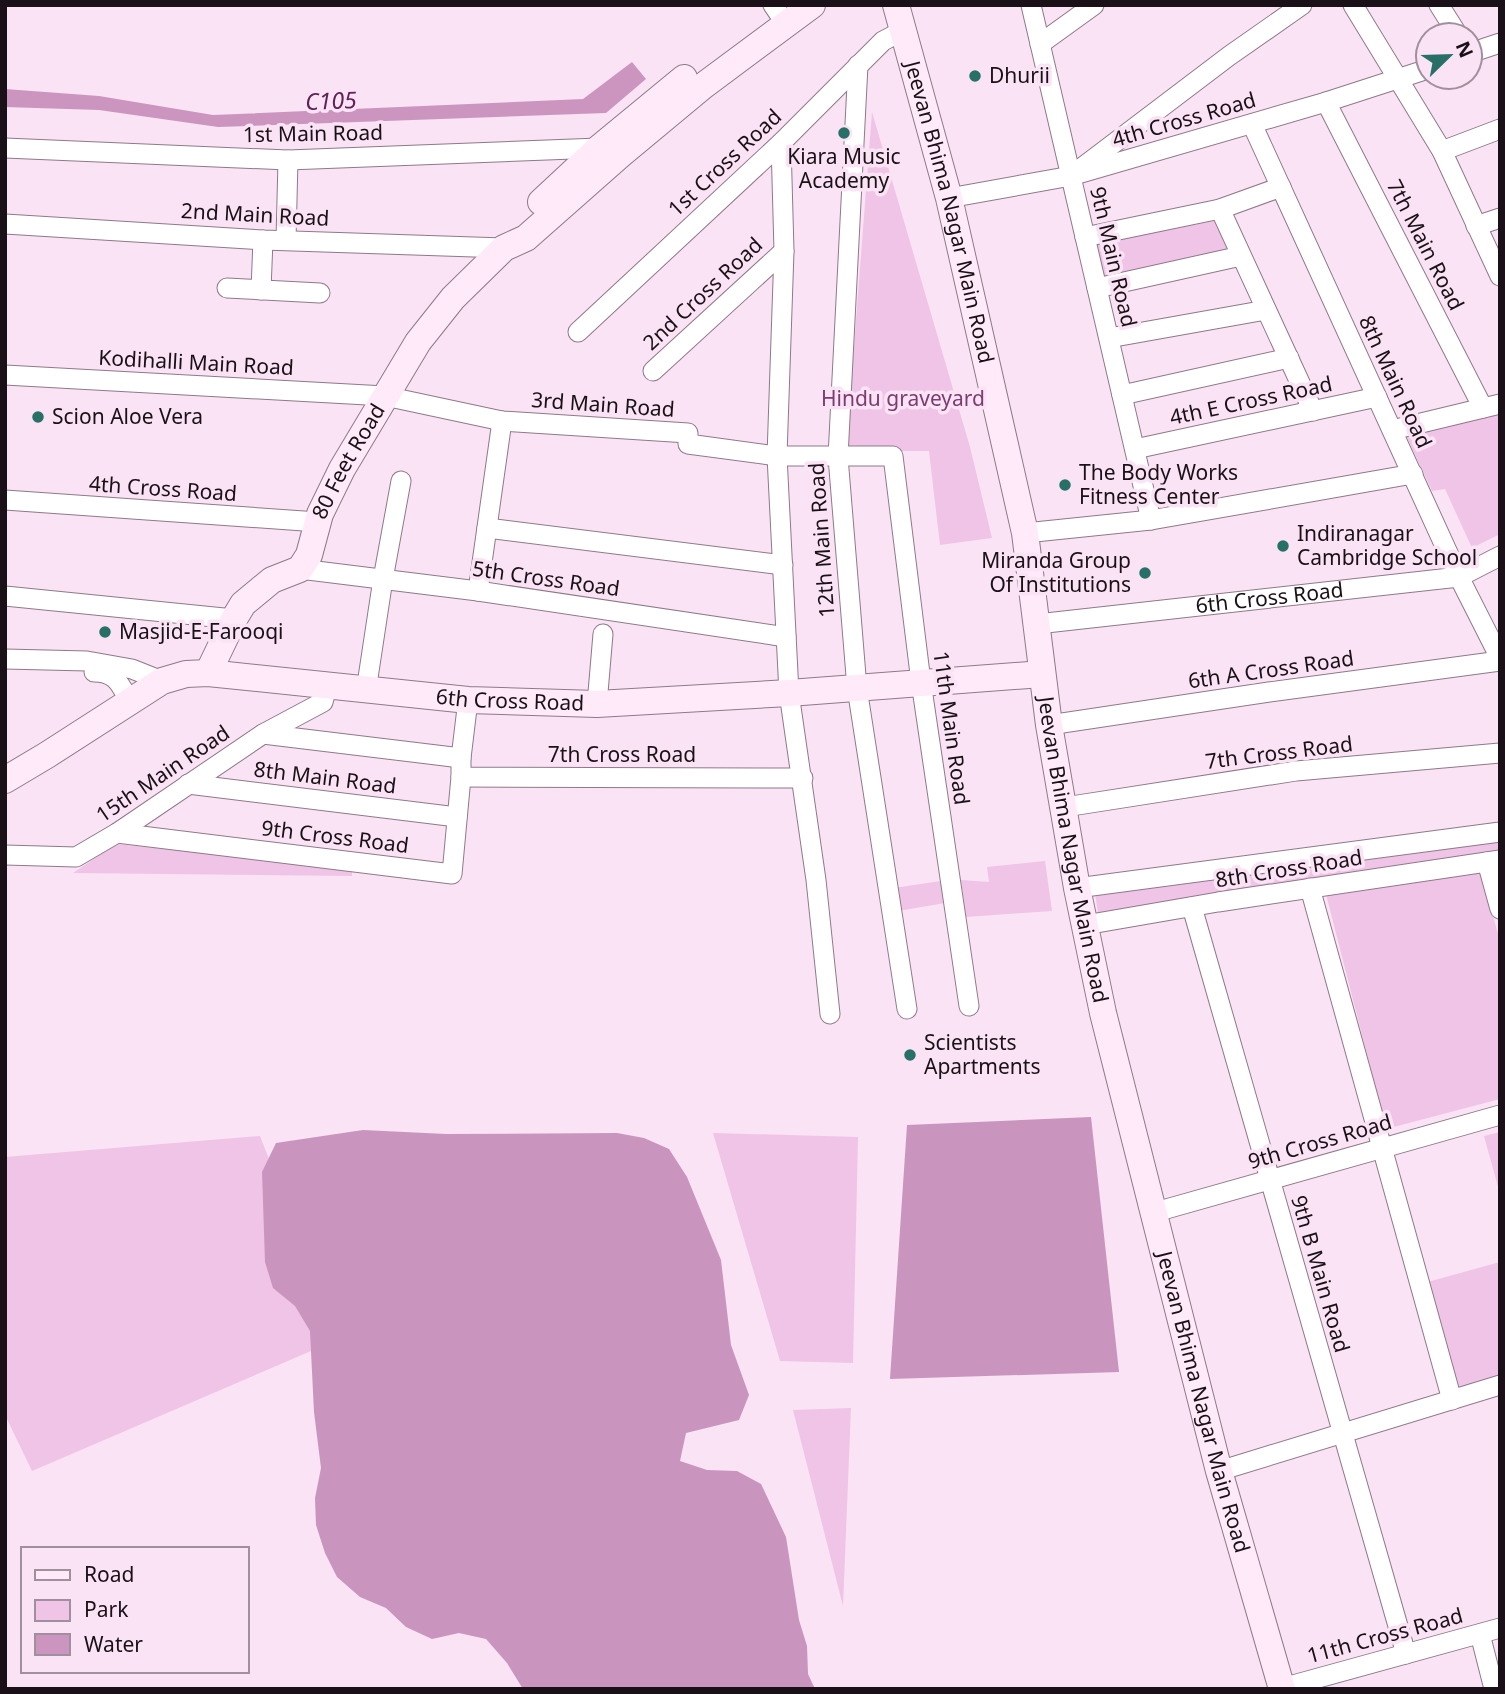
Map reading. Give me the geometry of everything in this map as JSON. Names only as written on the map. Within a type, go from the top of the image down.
[{"type":"street","name":"80 Feet Road","points":[[300,569],[309,555],[318,522],[342,468],[418,342],[436,317],[503,248],[513,228],[610,151],[691,72],[779,11],[812,5]]},
{"type":"street","name":"Jeevan Bhima Nagar Main Road","points":[[896,5],[949,198],[1025,533],[1049,725],[1077,888],[1103,1013],[1219,1471],[1282,1688]]},
{"type":"street","name":"9th Main Road","points":[[1031,5],[1151,520]]},
{"type":"street","points":[[1040,44],[1094,5]]},
{"type":"street","points":[[1071,176],[1229,56],[1302,5]]},
{"type":"street","points":[[1353,5],[1442,151],[1500,276]]},
{"type":"street","points":[[1439,5],[1449,21]]},
{"type":"street","name":"1st Cross Road","points":[[578,332],[780,143],[883,41],[904,30]]},
{"type":"street","name":"12th Main Road","points":[[859,65],[838,457],[857,688],[907,1009]]},
{"type":"street","name":"4th Cross Road","points":[[949,198],[1071,176],[1414,74]]},
{"type":"street","name":"7th Main Road","points":[[1326,102],[1492,406]]},
{"type":"street","name":"8th Main Road","points":[[1252,124],[1459,577],[1500,659]]},
{"type":"street","points":[[1442,151],[1500,129]]},
{"type":"street","points":[[780,143],[784,251],[777,456],[789,693],[803,778],[830,1014]]},
{"type":"street","name":"1st Main Road","points":[[5,148],[288,160],[610,151]]},
{"type":"street","points":[[286,240],[288,160]]},
{"type":"street","points":[[1085,237],[1220,209],[1281,187]]},
{"type":"street","points":[[1220,209],[1313,411]]},
{"type":"street","points":[[1476,226],[1500,218]]},
{"type":"street","name":"2nd Main Road","points":[[5,224],[262,240],[503,248]]},
{"type":"street","points":[[261,290],[262,240]]},
{"type":"street","name":"2nd Cross Road","points":[[653,371],[784,251]]},
{"type":"street","points":[[1097,288],[1241,256]]},
{"type":"street","points":[[227,288],[320,293]]},
{"type":"street","points":[[1109,338],[1266,310]]},
{"type":"street","points":[[1122,395],[1289,358]]},
{"type":"street","name":"Kodihalli Main Road","points":[[5,375],[385,396]]},
{"type":"street","name":"3rd Main Road","points":[[385,396],[502,421],[688,433],[688,444],[777,456],[893,456]]},
{"type":"street","name":"4th E Cross Road","points":[[1135,449],[1377,397]]},
{"type":"street","points":[[1392,430],[1492,406]]},
{"type":"street","points":[[478,591],[502,421]]},
{"type":"street","name":"11th Main Road","points":[[893,456],[921,682],[969,1006]]},
{"type":"street","points":[[1025,533],[1151,520],[1413,474]]},
{"type":"street","points":[[366,691],[401,481]]},
{"type":"street","name":"4th Cross Road","points":[[5,500],[318,522]]},
{"type":"street","points":[[486,528],[783,565]]},
{"type":"street","name":"6th Cross Road","points":[[1037,624],[1459,577],[1500,556]]},
{"type":"street","points":[[208,673],[243,604],[272,580],[300,569]]},
{"type":"street","name":"5th Cross Road","points":[[300,569],[478,591],[786,637]]},
{"type":"street","points":[[5,596],[234,618]]},
{"type":"street","points":[[597,704],[603,634]]},
{"type":"street","points":[[5,659],[87,661],[132,669],[162,681]]},
{"type":"street","name":"6th A Cross Road","points":[[1049,725],[1500,659]]},
{"type":"street","points":[[5,670],[110,673],[130,702]]},
{"type":"street","name":"6th Cross Road","points":[[5,779],[162,681],[186,674],[208,673],[468,700],[597,704],[1042,674]]},
{"type":"street","name":"15th Main Road","points":[[5,855],[76,857],[117,833],[263,734],[323,702],[327,687]]},
{"type":"street","points":[[461,767],[468,700]]},
{"type":"street","name":"7th Cross Road","points":[[263,734],[461,767],[803,778]]},
{"type":"street","name":"7th Cross Road","points":[[1065,807],[1296,771],[1500,753]]},
{"type":"street","name":"9th Cross Road","points":[[117,833],[452,874],[461,767]]},
{"type":"street","name":"8th Main Road","points":[[188,784],[457,817]]},
{"type":"street","points":[[1077,888],[1500,832]]},
{"type":"street","points":[[1493,861],[1500,909]]},
{"type":"street","name":"8th Cross Road","points":[[1085,925],[1192,906],[1493,861]]},
{"type":"street","points":[[1218,902],[1243,866]]},
{"type":"street","points":[[1310,888],[1452,1400]]},
{"type":"street","name":"9th B Main Road","points":[[1192,906],[1406,1654]]},
{"type":"street","name":"9th Cross Road","points":[[1152,1213],[1500,1115]]},
{"type":"street","points":[[1219,1471],[1500,1385]]},
{"type":"street","name":"11th Cross Road","points":[[1282,1688],[1500,1628]]},
{"type":"street","points":[[1480,1633],[1494,1689]]},
{"type":"green space","name":"Hindu graveyard","points":[[872,112],[970,447],[992,538],[940,545],[929,451],[846,451]]},
{"type":"green space","points":[[1214,221],[1231,256],[1105,282],[1097,244]]},
{"type":"green space","points":[[1500,414],[1500,534],[1472,548],[1445,489],[1432,491],[1405,433]]},
{"type":"green space","points":[[1500,839],[1500,854],[1098,913],[1095,893]]},
{"type":"green space","points":[[116,844],[352,868],[352,876],[73,873]]},
{"type":"green space","points":[[1045,861],[1052,911],[966,917],[961,880],[989,882],[987,867]]},
{"type":"green space","points":[[1481,873],[1500,941],[1500,1099],[1386,1129],[1326,894]]},
{"type":"green space","points":[[941,881],[945,903],[898,911],[894,888]]},
{"type":"green space","points":[[1500,1132],[1500,1194],[1484,1136]]},
{"type":"green space","points":[[713,1133],[858,1137],[853,1363],[780,1361]]},
{"type":"green space","points":[[260,1136],[339,1339],[32,1471],[5,1415],[5,1157]]},
{"type":"green space","points":[[1500,1262],[1500,1376],[1454,1389],[1424,1283]]},
{"type":"green space","points":[[851,1408],[843,1606],[793,1410]]},
{"type":"shaded area","points":[[1091,1117],[1119,1372],[890,1379],[907,1125]]},
{"type":"shaded area","points":[[363,1130],[446,1134],[617,1133],[644,1138],[669,1149],[687,1177],[721,1260],[731,1345],[749,1395],[739,1420],[686,1433],[680,1461],[707,1470],[737,1471],[761,1484],[786,1537],[799,1620],[807,1646],[808,1674],[815,1689],[523,1689],[507,1663],[486,1639],[459,1633],[432,1639],[406,1627],[386,1608],[360,1597],[337,1577],[325,1553],[316,1525],[315,1498],[321,1468],[314,1412],[310,1331],[295,1306],[273,1288],[265,1262],[262,1172],[276,1143]]},
{"type":"water","points":[[632,62],[646,79],[606,113],[218,127],[99,110],[5,107],[5,89],[99,96],[213,115],[583,99]]},
{"type":"place","name":"Dhurii","points":[[975,76]]},
{"type":"place","name":"Kiara Music Academy","points":[[844,133]]},
{"type":"place","name":"Scion Aloe Vera","points":[[38,417]]},
{"type":"place","name":"The Body Works Fitness Center","points":[[1065,485]]},
{"type":"place","name":"Indiranagar Cambridge School","points":[[1283,546]]},
{"type":"place","name":"Miranda Group Of Institutions","points":[[1145,573]]},
{"type":"place","name":"Masjid-E-Farooqi","points":[[105,632]]},
{"type":"place","name":"Scientists Apartments","points":[[910,1055]]},
{"type":"water label","name":"C105","points":[[331,101]]}]
